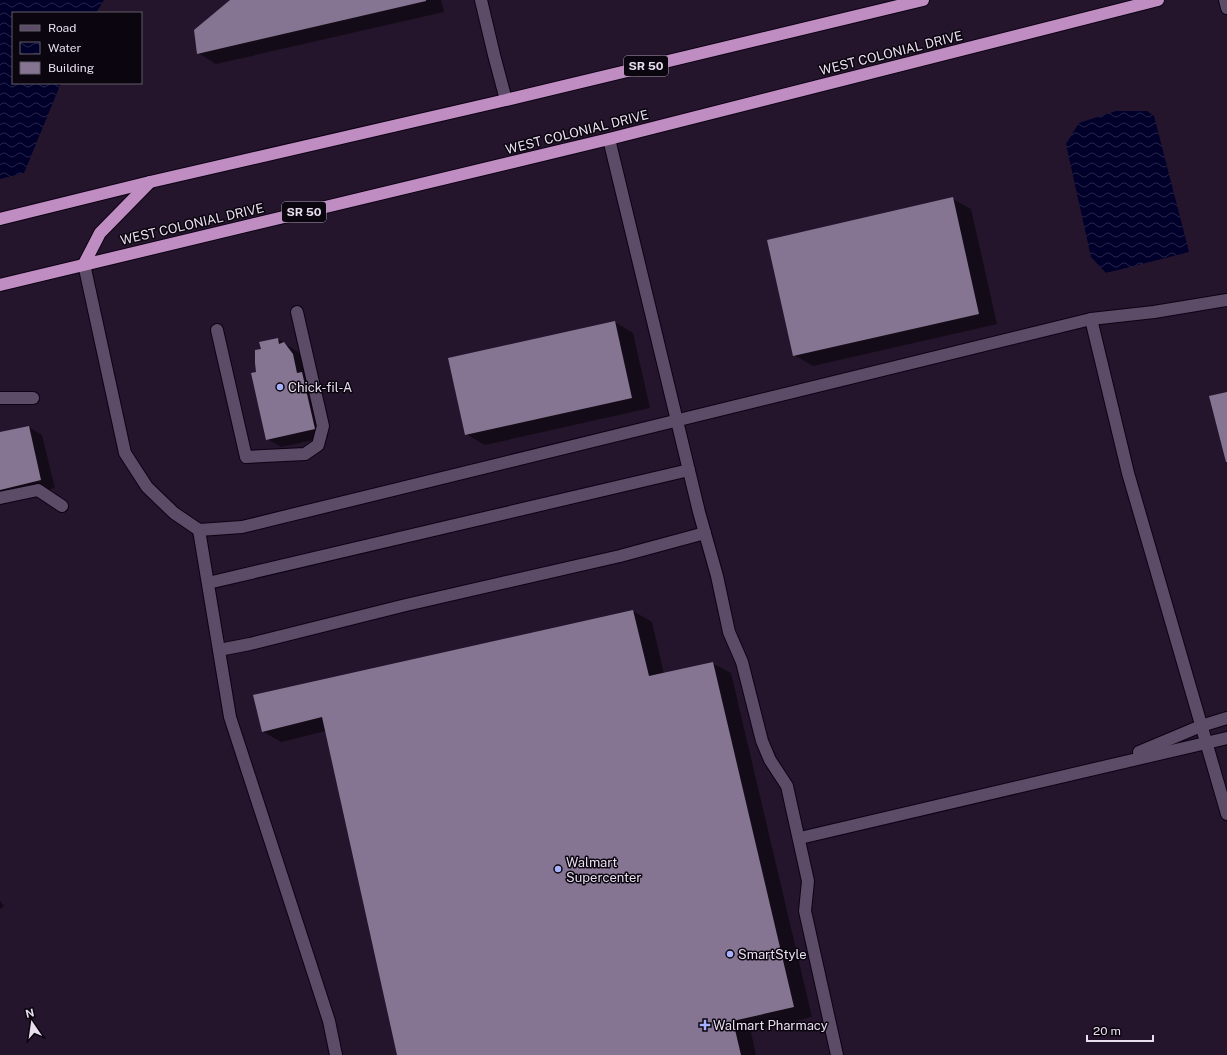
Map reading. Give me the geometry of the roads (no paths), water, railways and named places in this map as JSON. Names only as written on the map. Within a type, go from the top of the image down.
[{"type":"highway","name":"SR 50","points":[[0,219],[150,182],[506,100],[923,0]]},
{"type":"highway","name":"WEST COLONIAL DRIVE","points":[[0,285],[608,139],[1158,0]]},
{"type":"highway","points":[[84,264],[100,234],[150,182]]},
{"type":"street","points":[[481,0],[506,100]]},
{"type":"street","points":[[1225,0],[1227,8]]},
{"type":"street","points":[[608,139],[689,470],[717,576],[729,632],[742,662],[762,741],[770,760],[788,786],[808,881],[805,911],[837,1055]]},
{"type":"street","points":[[84,264],[125,453],[147,487],[174,513],[199,530],[242,527],[1091,320],[1154,312],[1227,300]]},
{"type":"street","points":[[217,330],[246,457],[305,454],[318,445],[323,426],[297,312]]},
{"type":"street","points":[[1091,320],[1128,473],[1227,814]]},
{"type":"street","points":[[0,398],[33,398]]},
{"type":"street","points":[[208,582],[689,470]]},
{"type":"street","points":[[0,498],[38,490],[62,506]]},
{"type":"street","points":[[199,530],[230,717],[329,1021],[336,1055]]},
{"type":"street","points":[[219,650],[250,644],[414,603],[620,556],[705,533]]},
{"type":"street","points":[[1102,767],[1202,726],[1227,718]]},
{"type":"street","points":[[800,838],[1227,738]]},
{"type":"water","points":[[0,0],[104,0],[97,12],[12,12],[12,84],[61,84],[24,173],[0,179]]},
{"type":"water","points":[[1116,111],[1147,111],[1154,116],[1189,252],[1106,273],[1091,257],[1066,144],[1079,123]]},
{"type":"place","name":"Chick-fil-A","points":[[280,387]]},
{"type":"place","name":"Walmart Supercenter","points":[[558,869]]},
{"type":"place","name":"SmartStyle","points":[[730,954]]},
{"type":"place","name":"Walmart Pharmacy","points":[[705,1025]]}]
